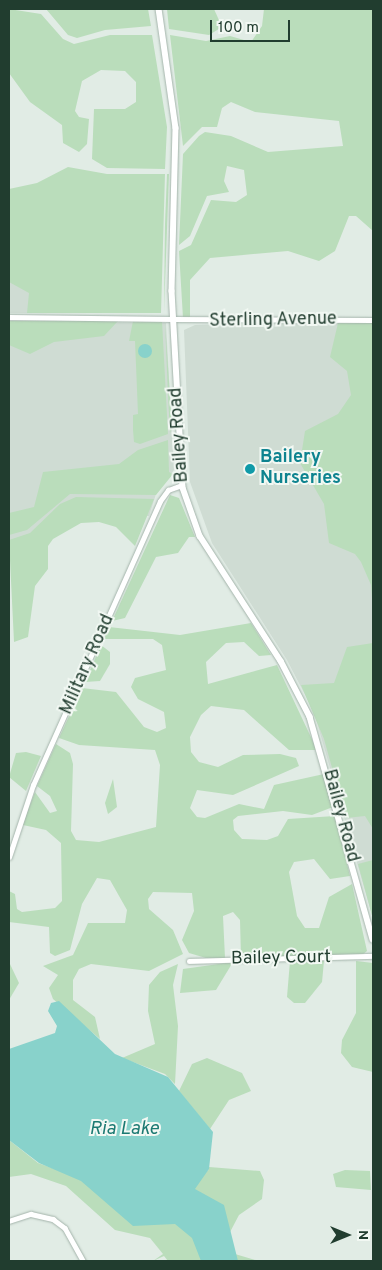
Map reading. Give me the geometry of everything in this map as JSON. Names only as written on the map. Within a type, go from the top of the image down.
[{"type":"main road","name":"Bailey Road","points":[[159,9],[176,128],[173,319],[182,485],[200,536],[284,665],[310,717],[373,939]]},
{"type":"street","points":[[9,317],[173,319]]},
{"type":"street","name":"Sterling Avenue","points":[[173,319],[373,320]]},
{"type":"street","name":"Military Road","points":[[9,857],[33,785],[160,501],[168,490],[182,485]]},
{"type":"street","name":"Bailey Court","points":[[188,961],[373,956]]},
{"type":"street","points":[[9,1221],[28,1214],[53,1219],[66,1230],[83,1261]]},
{"type":"shaded area","points":[[9,231],[73,313],[9,313]]},
{"type":"shaded area","points":[[9,321],[166,323],[174,470],[156,494],[149,516],[80,516],[9,547]]},
{"type":"shaded area","points":[[373,323],[373,919],[314,712],[287,660],[212,543],[190,482],[184,330],[195,325]]},
{"type":"green space","points":[[9,9],[41,14],[63,39],[74,44],[110,35],[152,35],[167,127],[165,169],[107,168],[92,159],[94,109],[125,109],[136,102],[136,82],[125,71],[101,70],[82,81],[75,111],[79,117],[89,119],[87,144],[79,152],[63,143],[62,125],[30,102],[9,73]]},
{"type":"green space","points":[[46,9],[148,9],[151,26],[105,30],[77,38],[68,35]]},
{"type":"green space","points":[[167,9],[214,9],[222,27],[209,35],[169,29]]},
{"type":"green space","points":[[264,9],[373,9],[373,231],[356,216],[349,216],[335,251],[319,261],[288,251],[210,258],[190,280],[190,319],[183,318],[179,251],[191,245],[211,200],[236,202],[247,195],[244,170],[227,166],[224,181],[229,192],[207,196],[190,236],[179,245],[183,154],[199,136],[205,132],[231,136],[268,152],[343,146],[339,121],[255,112],[231,102],[222,108],[217,127],[202,127],[183,146],[170,35],[206,41],[230,36],[251,42],[262,26]]},
{"type":"green space","points":[[68,167],[107,174],[165,174],[161,313],[27,313],[29,293],[9,282],[9,189],[37,183]]},
{"type":"green space","points":[[167,174],[169,174],[164,312],[165,224]]},
{"type":"green space","points":[[9,321],[118,321],[104,336],[54,342],[30,354],[9,345]]},
{"type":"green space","points":[[133,321],[162,321],[168,434],[140,444],[134,442],[133,430],[133,415],[138,414],[135,341],[129,341]]},
{"type":"green space","points":[[165,322],[172,426],[170,433],[168,396]]},
{"type":"green space","points":[[338,323],[373,323],[373,612],[371,585],[361,562],[355,554],[329,543],[324,504],[300,463],[305,431],[338,414],[351,395],[347,371],[330,357]]},
{"type":"green space","points":[[168,440],[169,472],[173,474],[156,495],[70,494],[27,530],[9,535],[9,513],[34,507],[43,472],[119,464],[138,450]]},
{"type":"green space","points":[[170,495],[179,498],[195,537],[189,537],[178,553],[156,557],[125,618],[112,621]]},
{"type":"green space","points":[[76,497],[154,499],[135,546],[116,527],[99,522],[81,523],[53,539],[48,546],[48,569],[35,586],[28,637],[14,642],[9,540],[30,533],[60,504]]},
{"type":"green space","points":[[251,623],[271,655],[259,656],[244,642],[226,643],[206,662],[208,684],[277,665],[317,750],[289,750],[244,710],[211,706],[201,715],[190,737],[191,752],[199,762],[218,767],[243,755],[280,754],[296,758],[299,766],[233,795],[197,790],[190,808],[197,817],[205,818],[239,804],[264,809],[274,785],[324,774],[333,807],[312,815],[283,811],[238,816],[233,820],[234,830],[242,839],[267,840],[278,836],[288,819],[335,816],[350,876],[330,879],[314,859],[294,862],[289,872],[297,916],[305,928],[319,928],[329,897],[352,884],[367,951],[362,955],[241,958],[240,920],[233,912],[223,916],[225,958],[206,958],[189,953],[182,940],[194,911],[192,893],[153,892],[148,899],[149,909],[173,930],[183,954],[149,971],[91,964],[79,969],[73,980],[73,1000],[95,1017],[100,1039],[53,999],[49,988],[58,975],[43,966],[73,955],[88,923],[125,923],[127,910],[110,880],[97,878],[82,904],[70,950],[55,956],[50,953],[49,927],[9,922],[9,891],[15,894],[17,909],[22,912],[55,908],[62,901],[61,843],[46,830],[23,825],[26,815],[35,792],[50,813],[57,811],[50,796],[37,786],[56,744],[70,753],[73,764],[71,831],[76,840],[99,842],[156,827],[160,765],[155,750],[79,745],[59,738],[82,688],[116,692],[144,727],[157,732],[166,728],[164,712],[138,699],[131,687],[135,678],[166,670],[162,645],[153,639],[104,639],[109,627],[180,635]]},
{"type":"green space","points":[[373,643],[373,829],[365,816],[346,818],[324,739],[301,685],[334,683],[347,647]]},
{"type":"green space","points":[[101,645],[110,652],[110,664],[100,681],[85,682]]},
{"type":"green space","points":[[26,752],[41,756],[26,791],[9,777],[16,753]]},
{"type":"green space","points":[[113,779],[117,807],[108,814],[105,803]]},
{"type":"green space","points":[[373,860],[373,919],[358,864]]},
{"type":"green space","points":[[290,961],[324,961],[322,982],[305,1003],[294,1003],[287,997]]},
{"type":"green space","points":[[356,961],[373,963],[373,1072],[352,1067],[341,1053],[342,1040],[356,1013]]},
{"type":"green space","points":[[9,962],[19,983],[9,1000]]},
{"type":"green space","points":[[233,962],[216,990],[180,993],[183,969]]},
{"type":"green space","points":[[178,964],[173,985],[178,1026],[175,1084],[165,1074],[122,1058],[155,1044],[148,1011],[149,985],[160,972]]},
{"type":"green space","points":[[207,1058],[242,1073],[251,1091],[229,1100],[210,1129],[179,1091],[192,1064]]},
{"type":"green space","points":[[9,1140],[38,1163],[63,1172],[208,1171],[209,1167],[260,1171],[264,1180],[262,1199],[239,1215],[229,1234],[235,1254],[259,1261],[168,1261],[164,1256],[153,1261],[163,1254],[150,1238],[115,1230],[66,1186],[31,1174],[9,1177]]},
{"type":"green space","points":[[345,1170],[370,1171],[371,1190],[336,1187],[333,1174]]},
{"type":"water","points":[[142,344],[148,344],[152,351],[148,358],[142,358],[138,354],[138,348]]},
{"type":"water","name":"Ria Lake","points":[[59,1001],[115,1054],[168,1077],[213,1132],[209,1169],[195,1189],[224,1205],[238,1261],[201,1261],[192,1238],[175,1224],[133,1226],[81,1181],[39,1163],[9,1140],[9,1049],[55,1033],[57,1026],[48,1011],[51,1003]]},
{"type":"place","name":"Bailery Nurseries","points":[[250,469]]}]
